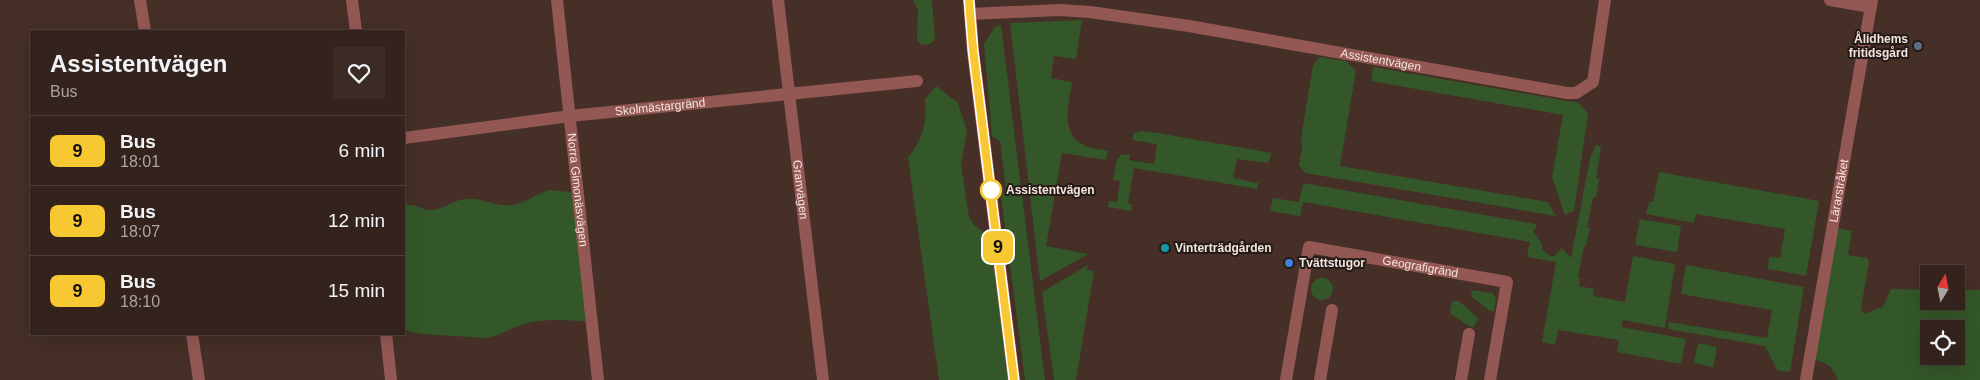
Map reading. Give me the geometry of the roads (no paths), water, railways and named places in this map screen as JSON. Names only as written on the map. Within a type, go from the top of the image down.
[{"type":"street","points":[[140,0],[145,30]]},
{"type":"street","points":[[352,0],[356,30]]},
{"type":"street","name":"Norra Gimonäsvägen","points":[[557,0],[598,380]]},
{"type":"street","name":"Granvägen","points":[[778,0],[822,380]]},
{"type":"street","points":[[969,0],[1014,380]]},
{"type":"street","points":[[1830,0],[1871,4]]},
{"type":"street","name":"Assistentvägen","points":[[970,14],[1061,5],[1090,12],[1188,26],[1567,93],[1576,93],[1592,82],[1605,3]]},
{"type":"street","name":"Lärarstråket","points":[[1806,380],[1871,4]]},
{"type":"street","name":"Skolmästargränd","points":[[405,138],[570,116],[917,81]]},
{"type":"street","name":"Geografigränd","points":[[1286,380],[1309,247],[1507,282],[1490,380]]},
{"type":"street","points":[[1320,380],[1332,310]]},
{"type":"street","points":[[1461,380],[1469,334]]},
{"type":"street","points":[[192,335],[199,380]]},
{"type":"street","points":[[386,335],[391,380]]},
{"type":"place","name":"Ålidhems fritidsgård","points":[[1918,46]]},
{"type":"place","name":"Assistentvägen","points":[[991,190]]},
{"type":"place","name":"Vinterträdgården","points":[[1165,248]]},
{"type":"place","name":"Tvättstugor","points":[[1289,263]]}]
